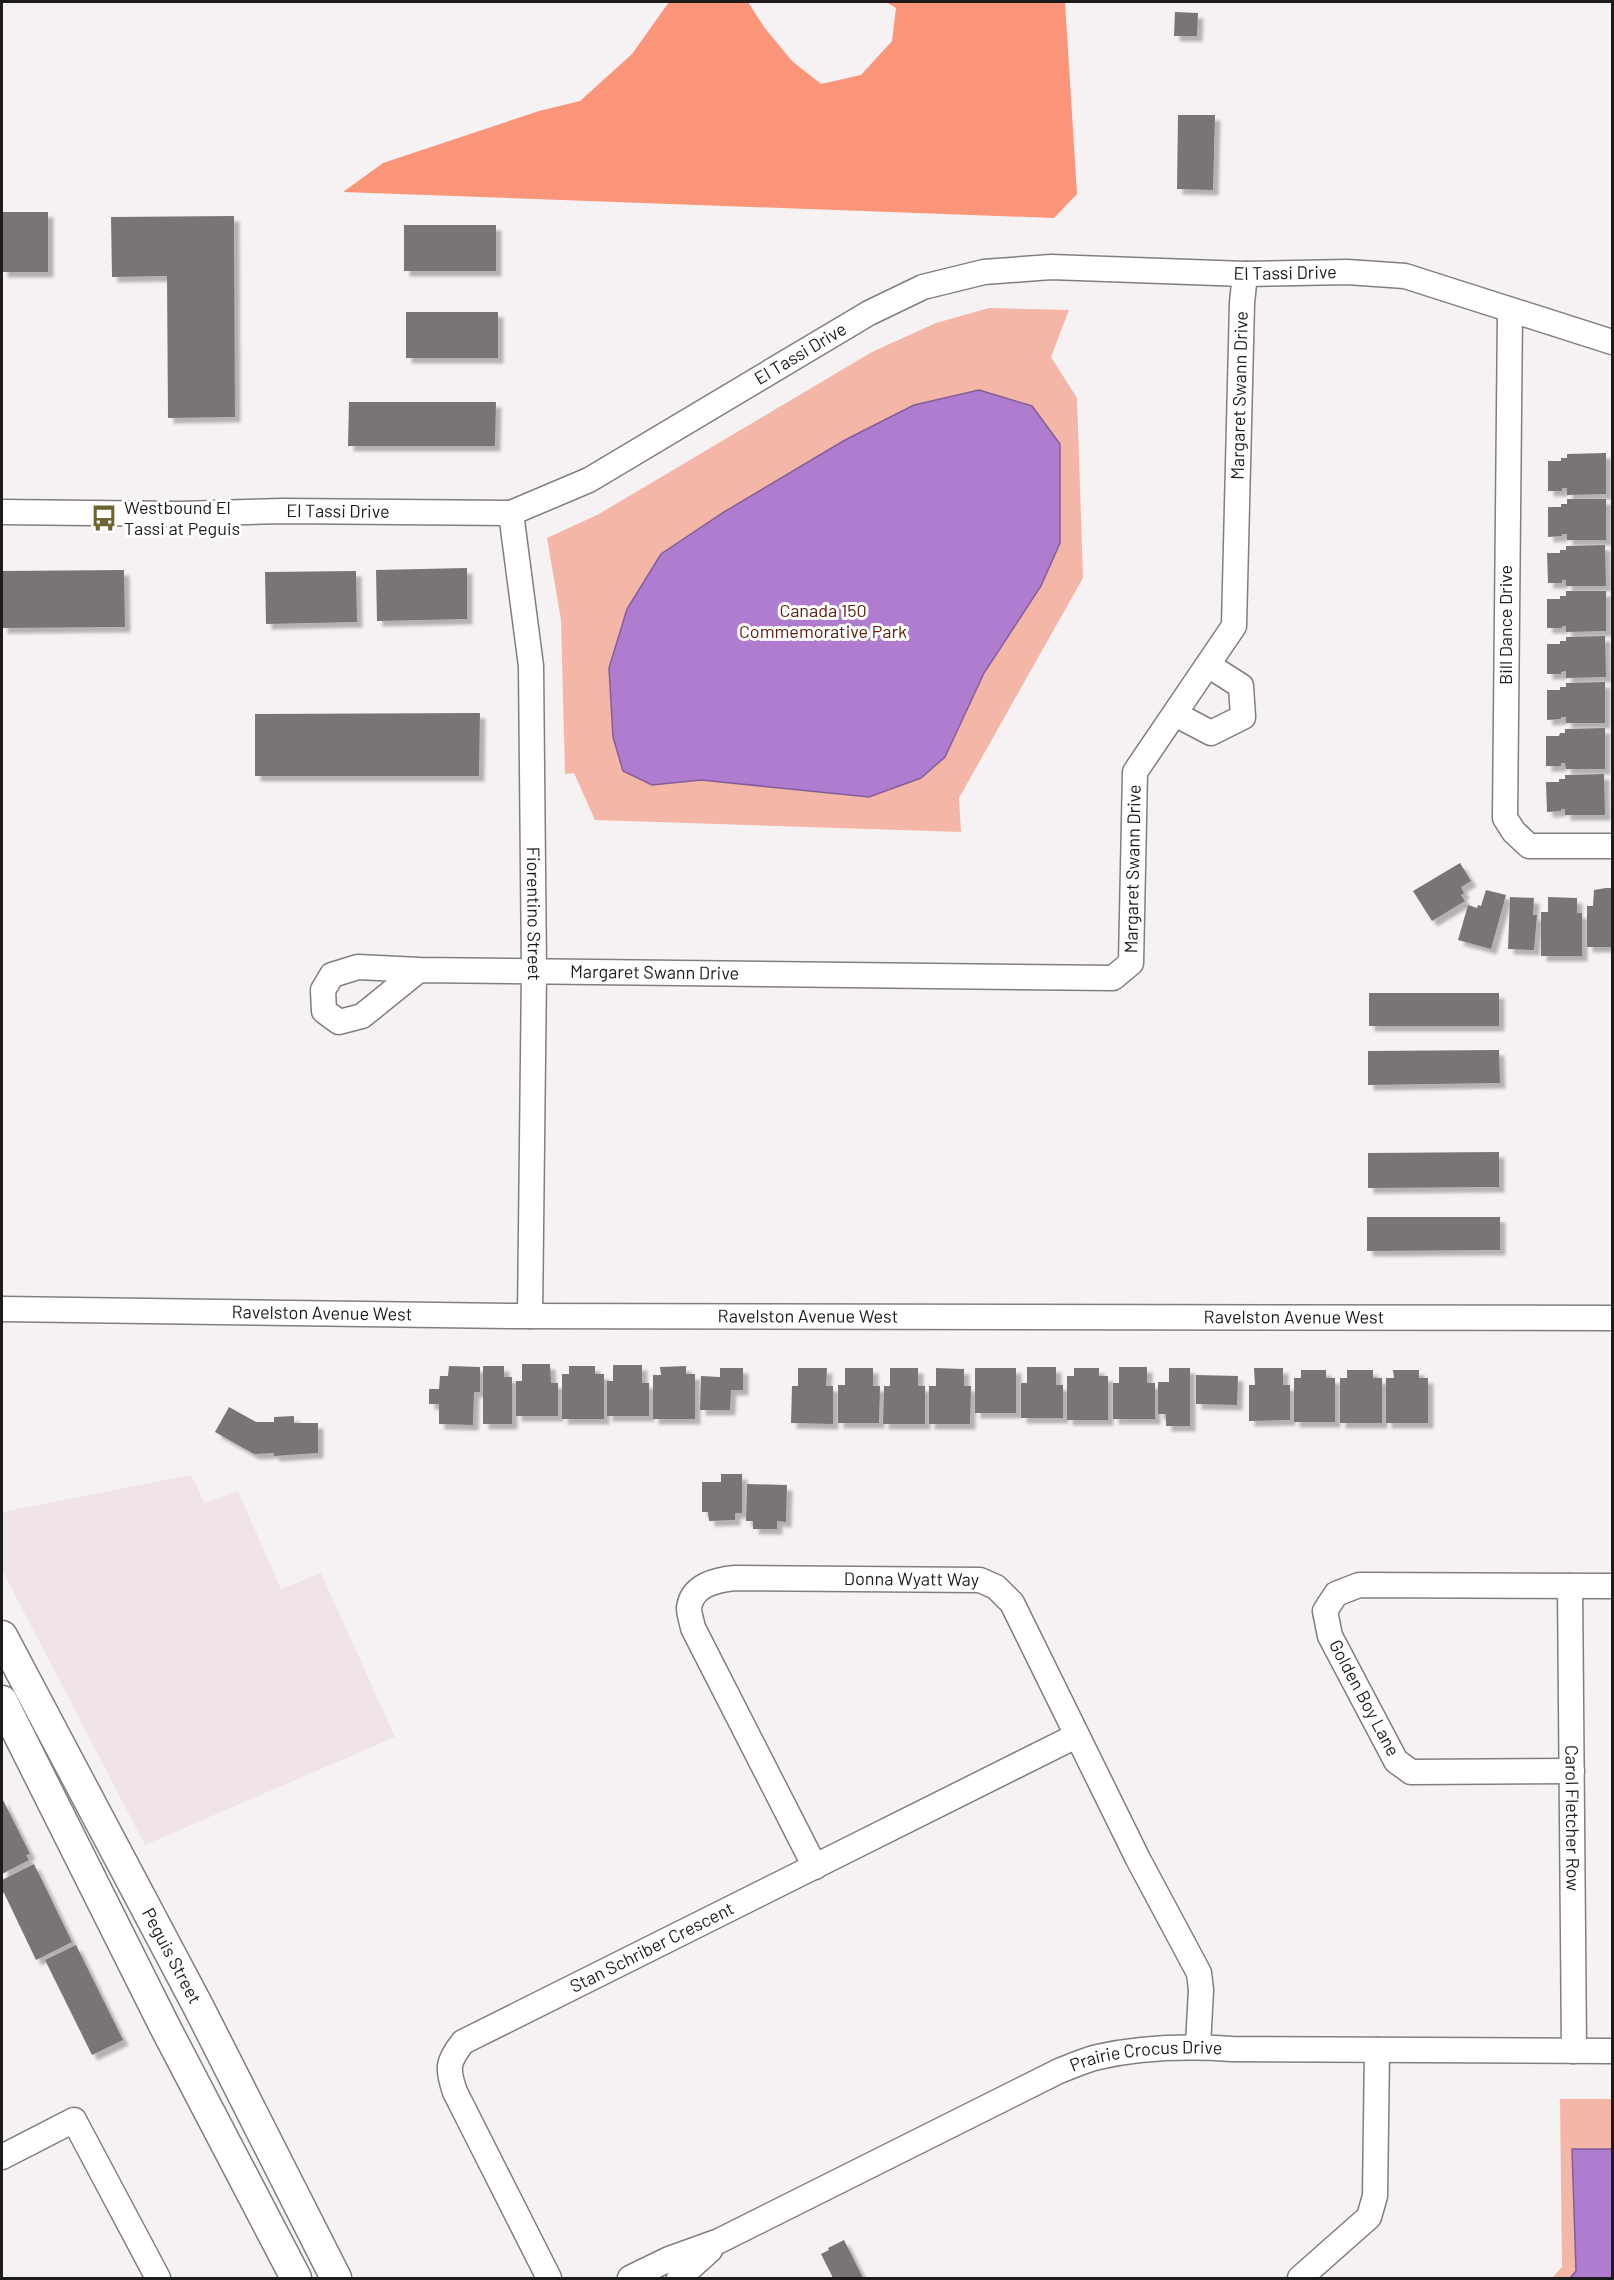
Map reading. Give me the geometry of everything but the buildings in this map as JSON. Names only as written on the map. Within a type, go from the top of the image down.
[{"type":"street","name":"El Tassi Drive","points":[[2,512],[511,513],[589,480],[869,313],[923,287],[984,272],[1051,267],[1245,274],[1347,272],[1405,276],[1612,342]]},
{"type":"street","name":"Margaret Swann Drive","points":[[419,970],[1113,978],[1131,963],[1135,772],[1234,626],[1242,303],[1245,274]]},
{"type":"street","name":"Bill Dance Drive","points":[[1510,311],[1505,818],[1514,832],[1529,846],[1612,846]]},
{"type":"street","name":"Fiorentino Street","points":[[511,513],[531,666],[534,971],[530,1316]]},
{"type":"street","points":[[1174,714],[1211,734],[1243,717],[1241,686],[1208,665]]},
{"type":"street","name":"Ravelston Avenue West","points":[[2,1310],[530,1316],[1612,1318]]},
{"type":"street","name":"Donna Wyatt Way","points":[[815,1867],[693,1628],[689,1608],[697,1591],[715,1580],[735,1578],[980,1580],[996,1587],[1012,1603],[1138,1859],[1199,1973],[1201,1990],[1198,2046]]},
{"type":"street","name":"Golden Boy Lane","points":[[1572,1771],[1411,1772],[1395,1761],[1330,1636],[1325,1611],[1336,1594],[1359,1585],[1612,1586]]},
{"type":"street","name":"Carol Fletcher Row","points":[[1570,1586],[1574,2050]]},
{"type":"street","name":"Peguis Street","points":[[2,1636],[199,2008],[336,2278]]},
{"type":"street","name":"Peguis Street","points":[[2,1701],[164,2025],[296,2278]]},
{"type":"street","name":"Stan Schriber Crescent","points":[[549,2278],[455,2092],[448,2073],[453,2055],[463,2043],[1076,1736]]},
{"type":"street","name":"Prairie Crocus Drive","points":[[630,2278],[669,2259],[719,2241],[1059,2071],[1105,2056],[1133,2051],[1198,2046],[1232,2049],[1612,2051]]},
{"type":"street","points":[[1300,2278],[1369,2217],[1375,2196],[1377,2050]]},
{"type":"street","points":[[2,2157],[74,2120],[158,2278]]},
{"type":"street","name":"Prairie Crocus Drive","points":[[679,2278],[719,2241]]},
{"type":"shaded area","points":[[669,2],[748,2],[764,27],[792,61],[821,84],[861,75],[892,41],[896,8],[886,2],[1065,2],[1077,194],[1054,218],[343,192],[383,163],[539,111],[580,101],[632,54]]},
{"type":"shaded area","name":"Canada 150 Commemorative Park","points":[[979,390],[1032,406],[1060,444],[1060,543],[1041,586],[984,673],[945,757],[921,778],[869,797],[701,780],[652,785],[623,771],[613,737],[609,668],[627,609],[661,554],[724,512],[845,440],[914,405]]},
{"type":"shaded area","points":[[191,1475],[205,1503],[238,1491],[281,1589],[321,1573],[395,1737],[145,1845],[2,1570],[2,1512]]},
{"type":"shaded area","points":[[1572,2149],[1612,2149],[1612,2278],[1570,2278],[1576,2271]]},
{"type":"green space","name":"Canada 150 Commemorative Park","points":[[989,308],[1069,310],[1051,357],[1077,398],[1083,578],[959,798],[961,832],[595,820],[574,773],[565,774],[561,620],[547,538],[599,514],[872,352],[936,323]]},
{"type":"green space","points":[[1560,2099],[1612,2099],[1612,2278],[1552,2278],[1562,2267]]},
{"type":"place","name":"Westbound El Tassi at Peguis","points":[[104,518]]}]
